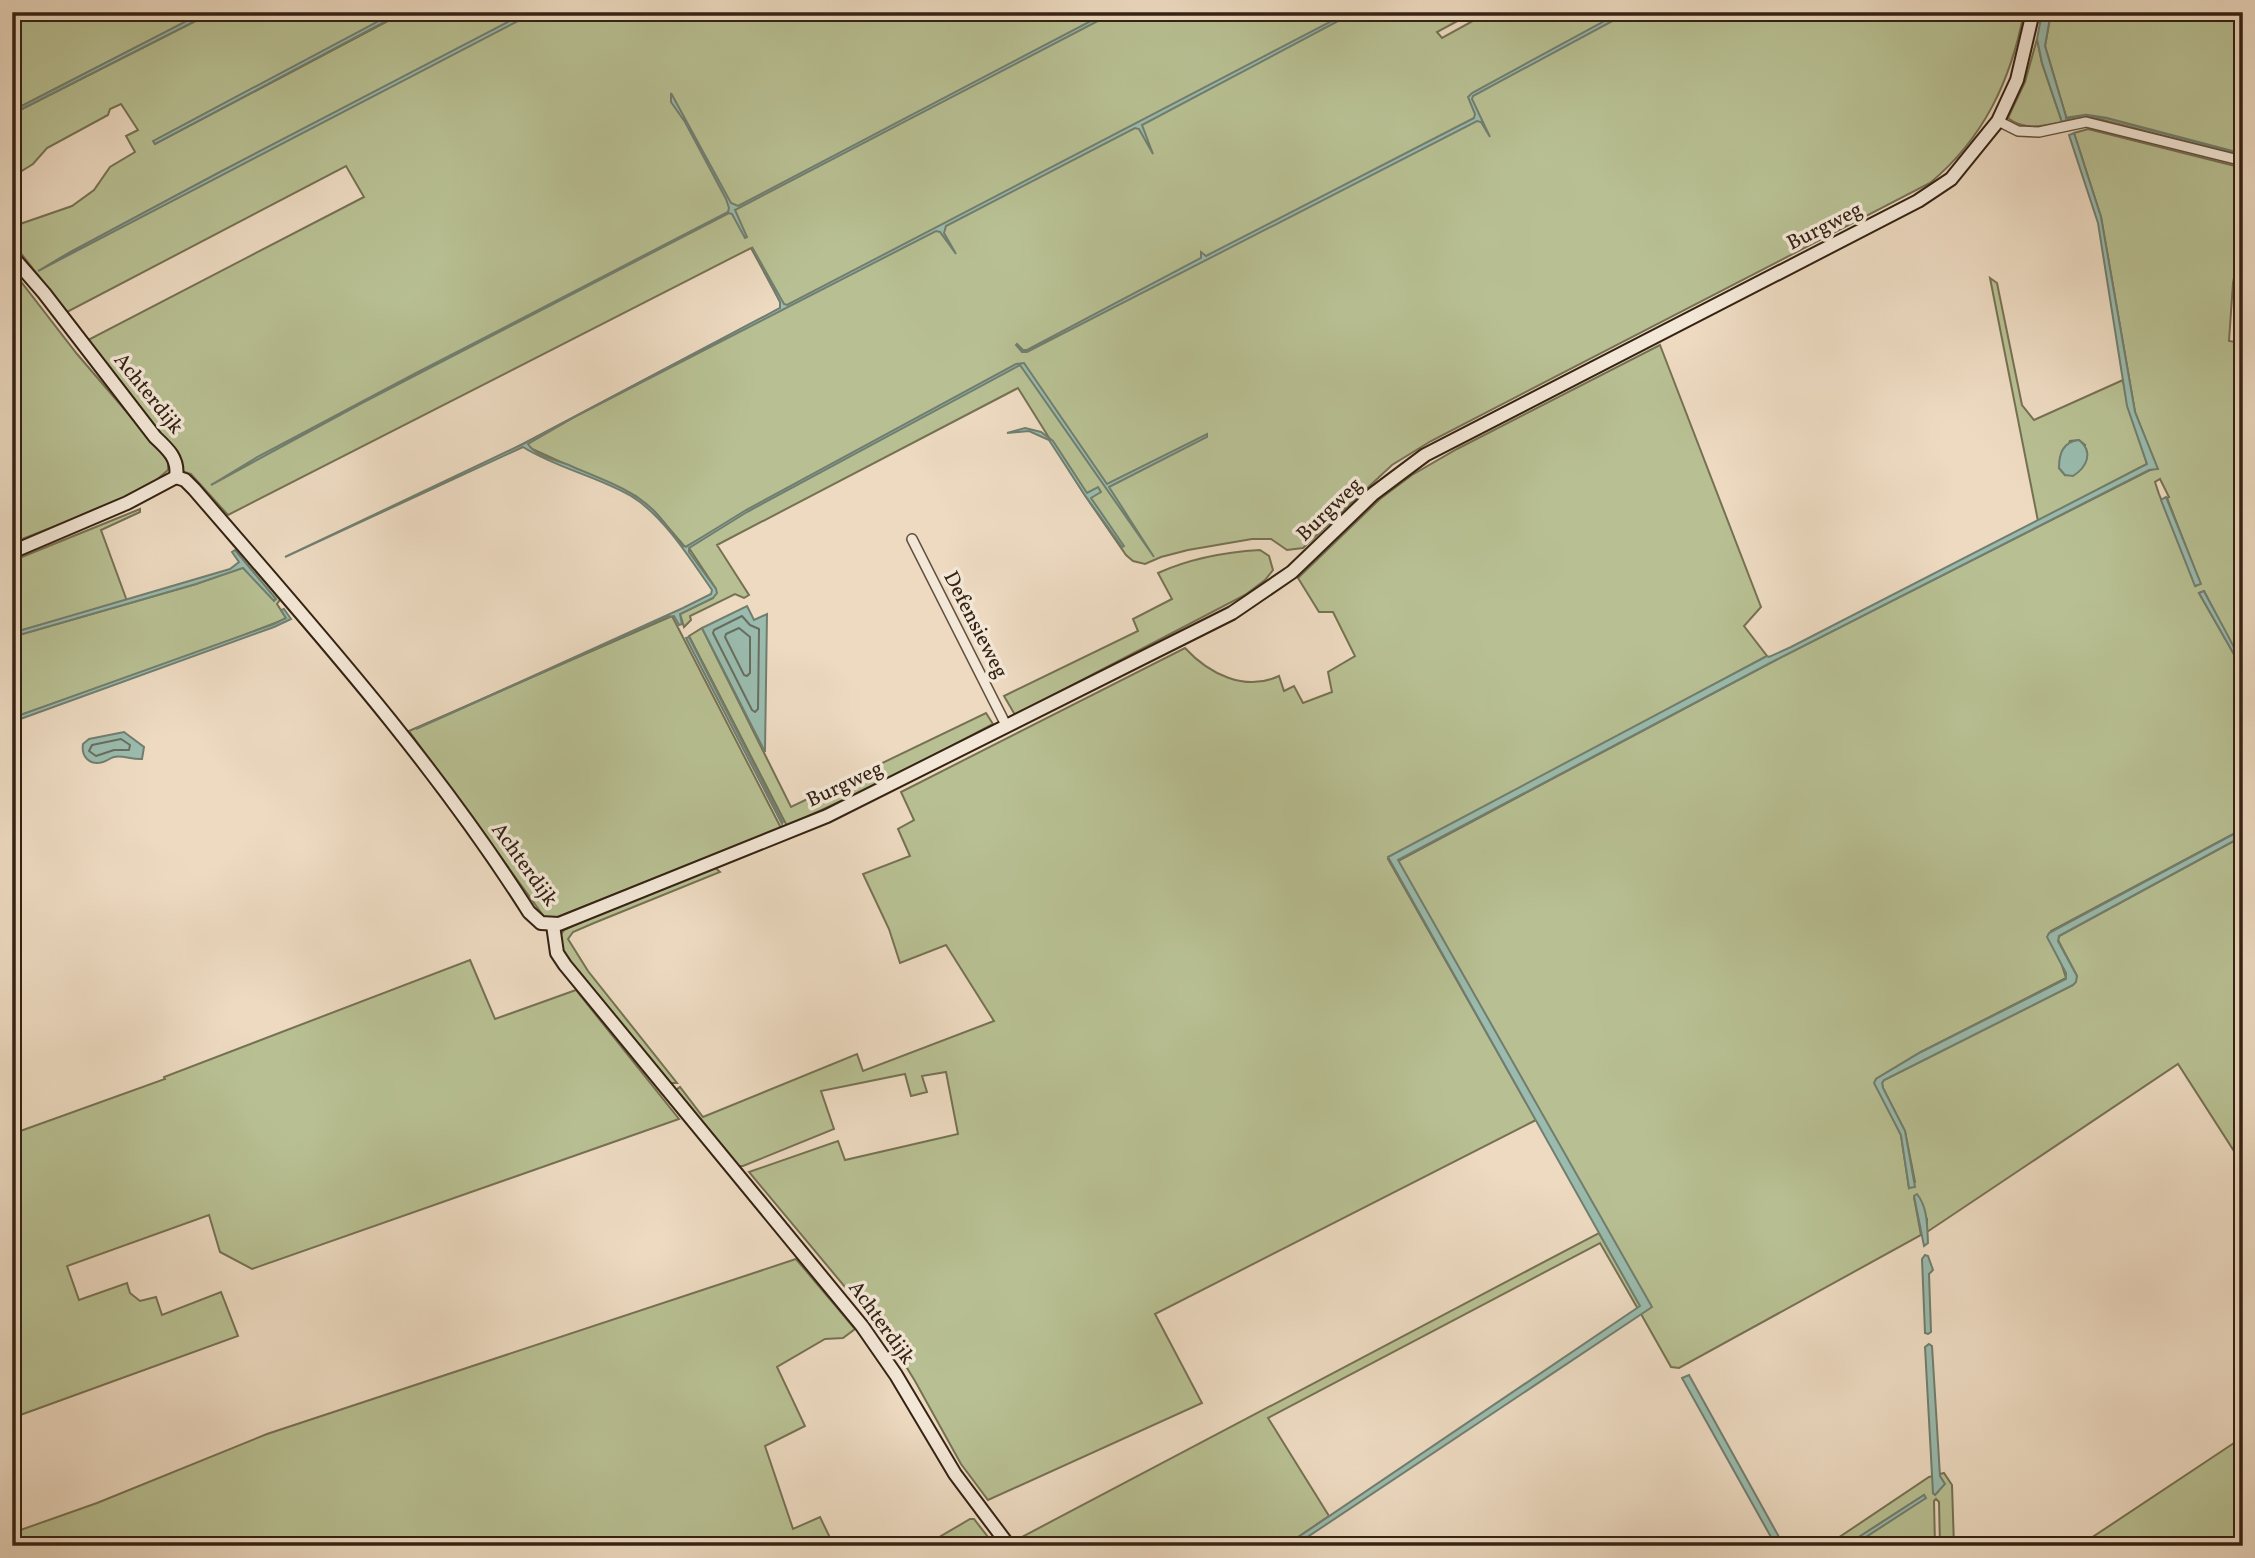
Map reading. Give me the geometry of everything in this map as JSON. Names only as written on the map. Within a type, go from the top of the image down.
[{"type":"main road","name":"Burgweg","points":[[553,925],[827,816],[1221,619],[1264,593],[1320,546],[1373,494],[1425,455],[1917,201],[1951,179],[1998,121],[2017,80],[2033,12]]},
{"type":"main road","name":"Achterdijk","points":[[12,256],[173,457],[177,467],[176,477],[185,480],[194,489],[329,644],[458,806],[529,912],[541,923],[553,925],[557,953],[565,965],[862,1325],[897,1376],[955,1474],[1009,1546]]},
{"type":"main road","points":[[12,552],[127,503],[176,477]]},
{"type":"street","points":[[1998,121],[2018,131],[2039,132],[2086,122],[2243,161]]},
{"type":"street","name":"Defensieweg","points":[[912,539],[1007,727]]},
{"type":"green space","points":[[12,12],[205,12],[12,111]]},
{"type":"green space","points":[[213,12],[1474,12],[1437,32],[1442,38],[1489,12],[1990,12],[1995,18],[2006,12],[2024,12],[2011,61],[1992,106],[1966,147],[1930,183],[1431,441],[1392,465],[1303,548],[1287,550],[1271,539],[1252,539],[1188,550],[1145,564],[1133,561],[1086,497],[1018,388],[717,545],[749,595],[744,598],[735,594],[690,616],[691,620],[684,627],[680,614],[713,598],[716,589],[689,548],[731,521],[685,547],[655,512],[636,496],[530,448],[519,446],[783,307],[751,248],[228,515],[191,474],[182,471],[180,458],[88,340],[364,197],[346,166],[67,312],[12,242],[12,221],[17,225],[72,206],[94,190],[110,167],[135,152],[126,136],[138,130],[121,104],[110,109],[108,115],[47,148],[33,164],[12,177],[12,114]],"holes":[[[388,17],[390,20],[155,144],[154,142]]]},
{"type":"green space","points":[[2051,12],[2243,12],[2243,156],[2099,119],[2086,117],[2067,120],[2045,46]]},
{"type":"green space","points":[[2037,39],[2042,63],[2062,122],[2027,126],[2008,118],[2025,82]]},
{"type":"green space","points":[[2088,129],[2243,168],[2243,230],[2233,283],[2229,341],[2243,343],[2243,661],[2230,642],[2204,591],[2199,593],[2243,670],[2243,829],[2051,931],[2066,978],[1921,1052],[1876,1079],[1875,1083],[1901,1135],[1909,1188],[1915,1182],[1905,1131],[1883,1088],[1884,1080],[2073,985],[2077,976],[2058,940],[2059,936],[2243,836],[2243,1165],[2178,1064],[1927,1232],[1927,1219],[1914,1197],[1921,1235],[1679,1368],[1671,1367],[1641,1314],[1651,1307],[1398,861],[1772,662],[2157,468],[2135,412],[2101,217],[2074,133]],"holes":[[[2160,479],[2169,497],[2167,498],[2200,583],[2196,586],[2155,482]]]},
{"type":"green space","points":[[12,270],[77,354],[168,460],[168,470],[147,488],[122,500],[12,543]]},
{"type":"green space","points":[[1990,278],[1997,283],[2022,405],[2034,420],[2123,380],[2128,406],[2147,464],[2038,521]],"holes":[[[2079,440],[2085,445],[2065,475],[2059,468],[2070,441]]]},
{"type":"green space","points":[[1660,345],[1761,607],[1744,626],[1767,656],[1388,859],[1536,1120],[1155,1314],[1202,1403],[988,1500],[961,1464],[891,1342],[749,1172],[838,1141],[845,1160],[958,1134],[946,1072],[922,1076],[927,1092],[911,1096],[905,1074],[821,1091],[834,1129],[743,1166],[737,1166],[676,1094],[676,1090],[680,1087],[703,1117],[857,1054],[863,1071],[994,1021],[946,945],[900,963],[889,929],[863,874],[910,856],[898,829],[914,820],[901,792],[1185,648],[1205,666],[1228,678],[1253,682],[1279,676],[1284,691],[1294,686],[1303,703],[1332,692],[1328,672],[1355,656],[1333,612],[1319,612],[1298,578],[1380,499],[1412,475],[1457,449]]},
{"type":"green space","points":[[140,509],[140,512],[101,530],[127,601],[12,633],[12,561]]},
{"type":"green space","points":[[1260,550],[1269,556],[1273,570],[1265,580],[1245,595],[1015,715],[1004,696],[1138,631],[1133,619],[1172,599],[1158,573],[1208,557]]},
{"type":"green space","points":[[252,562],[282,597],[277,604],[286,618],[283,620],[179,660],[12,718],[12,637],[196,584],[243,567],[275,599],[247,565]]},
{"type":"green space","points":[[672,616],[781,828],[555,918],[545,918],[409,731]]},
{"type":"green space","points":[[702,628],[791,807],[986,713],[993,724],[893,777],[787,826],[689,636]]},
{"type":"green space","points":[[713,866],[720,872],[573,932],[568,939],[588,971],[677,1083],[667,1083],[571,965],[562,950],[560,936],[564,930],[613,907]]},
{"type":"green space","points":[[470,960],[495,1019],[576,990],[679,1119],[252,1269],[220,1252],[209,1215],[67,1266],[79,1300],[127,1283],[130,1293],[140,1301],[156,1297],[162,1315],[221,1292],[238,1336],[12,1418],[12,1134],[165,1079],[164,1077]]},
{"type":"green space","points":[[1599,1233],[1641,1307],[1638,1309],[1600,1243],[1268,1418],[1329,1516],[1285,1546],[1023,1546],[1018,1539]]},
{"type":"green space","points":[[796,1259],[855,1329],[843,1338],[825,1339],[777,1367],[805,1426],[765,1446],[793,1529],[820,1517],[834,1546],[12,1546],[12,1533],[97,1503],[267,1434]]},
{"type":"green space","points":[[2243,1437],[2243,1546],[2079,1546]]},
{"type":"green space","points":[[1944,1473],[1952,1485],[1954,1546],[1940,1546],[1939,1502],[1936,1499],[1935,1546],[1852,1546],[1925,1498],[1924,1495],[1845,1546],[1826,1546],[1929,1477],[1933,1476],[1933,1493],[1938,1492],[1940,1474]]},
{"type":"green space","points":[[974,1519],[995,1546],[924,1546]]},
{"type":"water","points":[[204,12],[213,12],[12,114],[12,111]]},
{"type":"water","points":[[527,12],[535,12],[38,271],[218,173]]},
{"type":"water","points":[[1108,12],[1115,12],[735,210],[747,237],[745,238],[729,213],[362,403],[211,485],[259,456],[418,372],[728,212],[726,199],[685,122],[671,102],[671,93],[731,203],[738,206]]},
{"type":"water","points":[[1349,12],[1355,12],[1142,125],[1153,154],[1139,129],[1135,128],[946,226],[944,233],[956,254],[940,232],[936,231],[578,415],[528,444],[541,455],[603,479],[634,495],[656,513],[686,547],[746,510],[1016,364],[1024,363],[1107,484],[1207,434],[1207,437],[1109,487],[1154,557],[1020,365],[747,512],[689,548],[689,552],[717,593],[713,598],[680,614],[682,624],[679,625],[674,616],[666,617],[416,729],[683,608],[711,594],[712,590],[676,539],[643,504],[618,489],[549,461],[523,447],[285,557],[523,444],[780,308],[780,302],[752,247],[787,305]]},
{"type":"water","points":[[1621,12],[1629,12],[1473,96],[1490,137],[1481,122],[1477,121],[1027,352],[1022,352],[1016,345],[1027,350],[1201,258],[1201,252],[1206,256],[1474,118],[1468,97],[1472,93]]},
{"type":"water","points":[[2042,12],[2051,12],[2045,46],[2067,120],[2062,122],[2042,63],[2037,39]]},
{"type":"water","points":[[388,16],[390,19],[155,144],[153,141]]},
{"type":"water","points":[[2074,133],[2101,217],[2135,412],[2158,469],[2149,470],[1772,662],[1398,860],[1652,1307],[1294,1546],[1285,1546],[1640,1306],[1388,857],[1767,656],[1791,647],[2147,464],[2127,406],[2098,223],[2069,135]]},
{"type":"water","points":[[1025,428],[1041,432],[1053,441],[1087,493],[1098,487],[1101,492],[1091,498],[1124,546],[1122,547],[1084,494],[1049,440],[1029,431],[1007,433]]},
{"type":"water","points":[[2079,440],[2086,449],[2085,464],[2073,476],[2065,475],[2059,468],[2061,453],[2069,443]]},
{"type":"water","points":[[2166,497],[2201,584],[2195,586],[2161,500]]},
{"type":"water","points":[[235,550],[276,599],[274,601],[243,568],[12,637],[12,633],[230,569],[239,562],[232,552]]},
{"type":"water","points":[[2204,591],[2233,644],[2243,670],[2199,593]]},
{"type":"water","points":[[747,606],[754,620],[767,614],[765,752],[702,628]]},
{"type":"water","points":[[284,609],[291,619],[274,627],[12,722],[12,718],[274,624],[286,618],[281,610]]},
{"type":"water","points":[[689,637],[783,822],[782,824],[686,638]]},
{"type":"water","points":[[124,732],[144,747],[142,759],[113,757],[94,763],[87,759],[83,744],[89,739]]},
{"type":"water","points":[[2243,829],[2243,836],[2059,936],[2058,941],[2077,976],[2073,985],[1884,1080],[1883,1088],[1905,1131],[1915,1187],[1909,1188],[1901,1135],[1874,1083],[1876,1079],[1921,1052],[2066,979],[2066,973],[2047,937],[2049,933]]},
{"type":"water","points":[[1917,1194],[1926,1217],[1928,1243],[1924,1246],[1914,1196]]},
{"type":"water","points":[[1925,1255],[1928,1256],[1933,1270],[1929,1274],[1931,1332],[1928,1334],[1925,1333],[1922,1259]]},
{"type":"water","points":[[1929,1344],[1932,1346],[1940,1476],[1945,1484],[1935,1495],[1925,1347]]},
{"type":"water","points":[[1689,1375],[1784,1546],[1776,1546],[1682,1378]]},
{"type":"water","points":[[1924,1495],[1926,1498],[1852,1546],[1845,1546]]},
{"type":"waterway","points":[[2066,118],[2086,115],[2106,118],[2243,154]]}]
